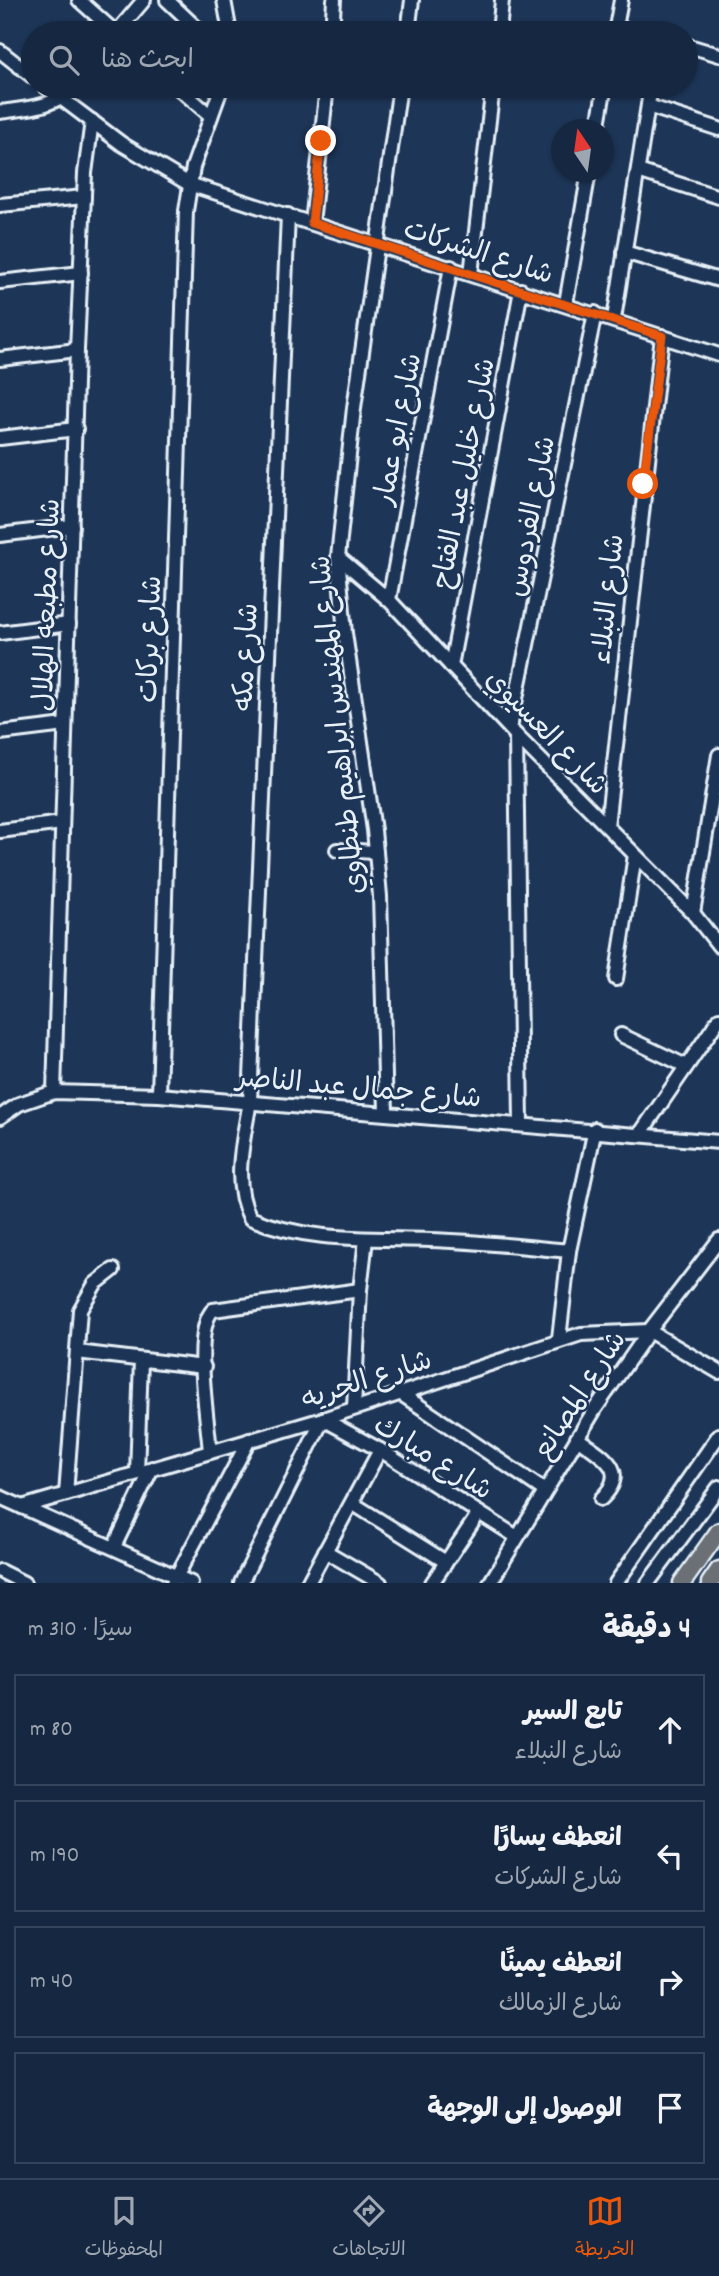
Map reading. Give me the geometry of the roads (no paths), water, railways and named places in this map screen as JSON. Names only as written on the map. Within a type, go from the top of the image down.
[{"type":"main road","points":[[682,1583],[719,1531]]},
{"type":"main road","points":[[710,1583],[719,1570]]},
{"type":"street","points":[[79,0],[103,21]]},
{"type":"street","points":[[126,21],[144,0]]},
{"type":"street","points":[[167,0],[189,21]]},
{"type":"street","points":[[224,0],[228,21]]},
{"type":"street","points":[[333,21],[334,0]]},
{"type":"street","points":[[409,21],[412,0]]},
{"type":"street","points":[[500,21],[502,0]]},
{"type":"street","points":[[618,21],[621,0]]},
{"type":"street","points":[[698,49],[719,55]]},
{"type":"street","points":[[0,51],[21,68]]},
{"type":"street","points":[[0,112],[48,104],[61,98]]},
{"type":"street","name":"شارع الشركات","points":[[61,98],[154,164],[189,184],[566,303],[719,355]]},
{"type":"street","points":[[190,98],[211,116]]},
{"type":"street","name":"شارع بركات","points":[[159,1095],[189,184],[218,98]]},
{"type":"street","points":[[312,223],[326,98]]},
{"type":"street","name":"شارع المهندس ابراهيم طنطاوي","points":[[386,1112],[376,852],[345,633],[338,557],[354,408],[398,98]]},
{"type":"street","points":[[471,274],[492,98]]},
{"type":"street","points":[[599,119],[604,98]]},
{"type":"street","points":[[614,319],[650,98]]},
{"type":"street","points":[[648,106],[719,129]]},
{"type":"street","name":"شارع مطبعه الهلال","points":[[54,1092],[77,350],[84,197],[92,121]]},
{"type":"street","points":[[638,172],[719,197]]},
{"type":"street","points":[[566,303],[587,182]]},
{"type":"street","points":[[0,205],[84,197]]},
{"type":"street","name":"شارع مكه","points":[[288,215],[250,1101],[239,1170],[241,1199],[250,1218],[268,1226],[334,1237],[366,1239]]},
{"type":"street","points":[[624,252],[719,280]]},
{"type":"street","name":"شارع ابو عمار","points":[[389,600],[451,267]]},
{"type":"street","points":[[0,282],[81,273]]},
{"type":"street","name":"شارع خليل عبد الفتاح","points":[[451,666],[521,290]]},
{"type":"street","name":"شارع الفردوس","points":[[521,1125],[513,732],[595,313]]},
{"type":"street","name":"شارع النبلاء","points":[[607,826],[662,336]]},
{"type":"street","points":[[0,359],[77,350]]},
{"type":"street","points":[[0,438],[76,429]]},
{"type":"street","points":[[0,535],[72,526]]},
{"type":"street","name":"شارع العسيوي","points":[[338,557],[389,600],[719,944]]},
{"type":"street","points":[[0,633],[69,624]]},
{"type":"street","points":[[0,733],[65,725]]},
{"type":"street","points":[[692,914],[719,755]]},
{"type":"street","points":[[0,831],[62,822]]},
{"type":"street","points":[[337,850],[376,852]]},
{"type":"street","points":[[615,979],[635,855]]},
{"type":"street","points":[[640,1134],[719,1019]]},
{"type":"street","points":[[621,1035],[686,1066]]},
{"type":"street","name":"شارع جمال عبد الناصر","points":[[0,1117],[19,1104],[54,1092],[159,1095],[595,1129],[719,1142]]},
{"type":"street","points":[[559,1339],[569,1251],[595,1129]]},
{"type":"street","points":[[354,1408],[359,1290],[366,1239],[430,1240],[569,1251]]},
{"type":"street","name":"شارع المصانع","points":[[490,1583],[577,1438],[649,1331],[719,1240]]},
{"type":"street","points":[[66,1494],[80,1310],[95,1284],[113,1270]]},
{"type":"street","points":[[210,1452],[204,1322],[213,1310],[359,1290]]},
{"type":"street","name":"شارع الحريه","points":[[22,1507],[323,1419],[559,1339],[603,1330],[649,1331],[719,1372]]},
{"type":"street","points":[[77,1352],[204,1367]]},
{"type":"street","points":[[137,1473],[141,1360]]},
{"type":"street","points":[[400,1393],[545,1491]]},
{"type":"street","points":[[241,1583],[323,1419]]},
{"type":"street","name":"شارع مبارك","points":[[323,1419],[380,1450],[517,1537]]},
{"type":"street","points":[[616,1583],[719,1435]]},
{"type":"street","points":[[577,1438],[611,1464],[615,1472],[613,1483],[601,1499]]},
{"type":"street","points":[[175,1580],[249,1440]]},
{"type":"street","points":[[309,1583],[380,1450]]},
{"type":"street","points":[[114,1547],[152,1468]]},
{"type":"street","points":[[648,1583],[719,1487]]},
{"type":"street","points":[[0,1497],[114,1547],[175,1580],[191,1583]]},
{"type":"street","points":[[352,1503],[446,1562]]},
{"type":"street","points":[[432,1583],[479,1513]]},
{"type":"street","points":[[325,1551],[380,1583]]},
{"type":"street","points":[[0,1571],[24,1583]]}]
